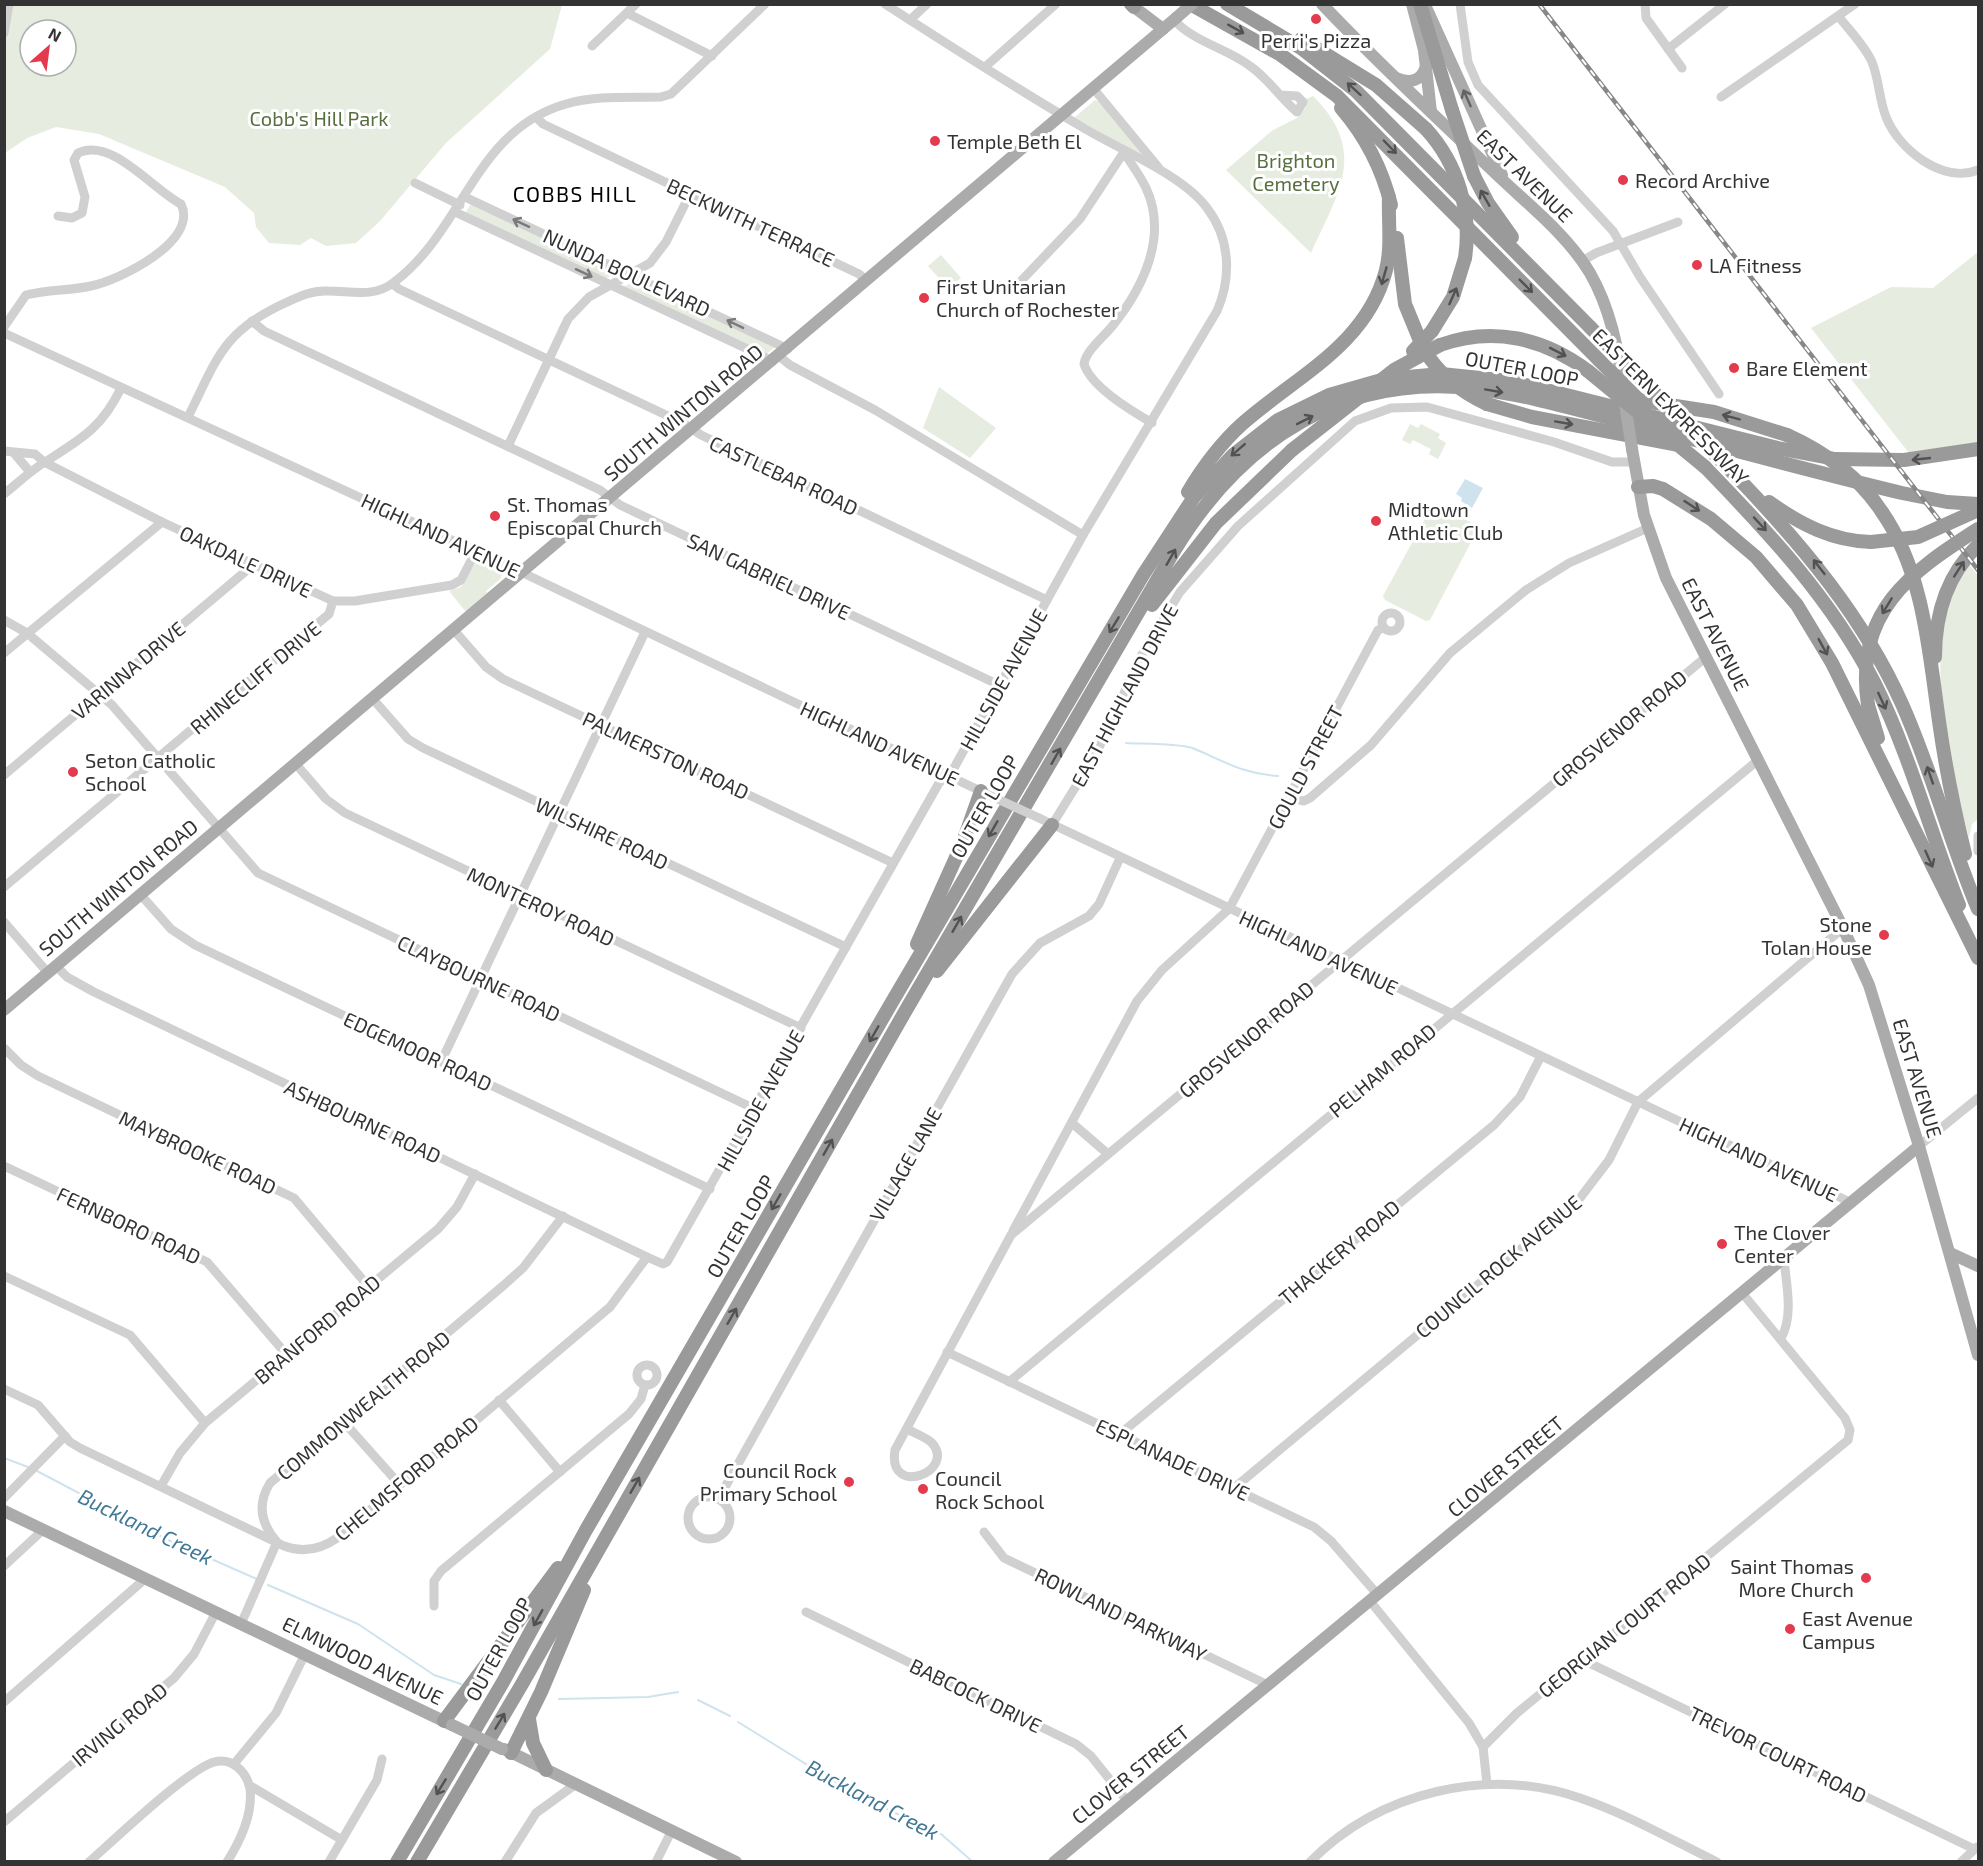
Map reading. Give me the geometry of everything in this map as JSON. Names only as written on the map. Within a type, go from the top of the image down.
[{"type":"highway","name":"EASTERN EXPRESSWAY","points":[[1191,4],[1281,55],[1319,81],[1354,111],[1704,467],[1800,569],[1828,606],[1864,665],[1899,738],[1949,878],[1978,950]]},
{"type":"highway","points":[[1420,4],[1474,176],[1497,217],[1558,295]]},
{"type":"highway","name":"EASTERN EXPRESSWAY","points":[[1229,6],[1301,48],[1356,91],[1737,477],[1819,568],[1876,652],[1911,726],[1978,909]]},
{"type":"highway","points":[[1100,681],[1202,538],[1249,488],[1384,376],[1432,331],[1453,297],[1465,258],[1467,223],[1460,188],[1445,155],[1426,129],[1389,95],[1341,62],[1296,36],[1229,6]]},
{"type":"highway","points":[[1281,55],[1326,93],[1356,127],[1374,157],[1389,197],[1405,304],[1423,348],[1446,377],[1466,393],[1487,404],[1532,417],[1824,474]]},
{"type":"highway","points":[[1143,574],[1189,491],[1221,446],[1252,416],[1338,349],[1367,314],[1381,288],[1388,261],[1389,197]]},
{"type":"highway","points":[[1384,376],[1415,356],[1440,345],[1471,337],[1509,337],[1550,348],[1588,370],[1704,467]]},
{"type":"highway","name":"OUTER LOOP","points":[[397,1862],[503,1682],[586,1530],[1143,574],[1187,507],[1216,471],[1258,433],[1298,408],[1351,387],[1407,376],[1465,375],[1510,381],[1800,453],[1846,460],[1915,459],[1978,449]]},
{"type":"highway","points":[[1510,381],[1695,409],[1746,421],[1787,435],[1838,465],[1862,487],[1882,512],[1901,544],[1913,578],[1953,804],[1978,900]]},
{"type":"highway","name":"OUTER LOOP","points":[[417,1862],[906,1010],[1174,551],[1213,494],[1236,468],[1272,439],[1333,407],[1400,389],[1468,388],[1514,395],[1913,496],[1978,504]]},
{"type":"highway","points":[[1737,477],[1807,526],[1844,539],[1871,542],[1918,537],[1978,510]]},
{"type":"highway","points":[[1638,487],[1660,488],[1697,509],[1740,542],[1780,583],[1824,648],[1978,958]]},
{"type":"highway","points":[[1911,820],[1878,738],[1868,705],[1866,678],[1869,652],[1877,624],[1890,600],[1905,581],[1923,565],[1978,529]]},
{"type":"highway","points":[[1937,707],[1935,650],[1939,613],[1955,574],[1978,545]]},
{"type":"highway","points":[[892,1002],[963,842],[987,794]]},
{"type":"highway","points":[[906,1010],[1052,825]]},
{"type":"highway","points":[[448,1723],[586,1530]]},
{"type":"highway","points":[[507,1751],[529,1717],[606,1536]]},
{"type":"highway","points":[[529,1717],[533,1743],[546,1770]]},
{"type":"main road","name":"SOUTH WINTON ROAD","points":[[4,1010],[453,629],[780,356],[1191,4]]},
{"type":"main road","name":"EAST AVENUE","points":[[1323,4],[1396,78],[1556,231],[1582,261],[1596,285],[1610,318],[1638,487],[1648,528],[1666,578],[1843,928],[1869,985],[1919,1146],[1978,1355]]},
{"type":"main road","points":[[1412,4],[1426,65],[1431,112]]},
{"type":"main road","points":[[1425,4],[1496,164],[1511,188]]},
{"type":"main road","points":[[1132,5],[1163,29]]},
{"type":"main road","points":[[1396,78],[1415,81],[1424,73],[1426,65]]},
{"type":"main road","name":"CLOVER STREET","points":[[1054,1862],[1919,1146]]},
{"type":"main road","points":[[1950,1252],[1978,1266]]},
{"type":"main road","name":"ELMWOOD AVENUE","points":[[4,1511],[736,1862]]},
{"type":"street","points":[[4,33],[9,4]]},
{"type":"street","points":[[592,46],[636,4]]},
{"type":"street","points":[[188,417],[223,348],[233,335],[252,321],[311,293],[328,291],[368,293],[393,284],[418,260],[460,205],[500,144],[537,118],[576,101],[666,96],[712,56],[765,4]]},
{"type":"street","name":"HILLSIDE AVENUE","points":[[672,1255],[939,783],[947,775],[1083,535],[1217,311],[1226,286],[1227,270],[1223,237],[1207,208],[1195,194],[1162,172],[1062,115],[885,4]]},
{"type":"street","points":[[910,20],[927,4]]},
{"type":"street","points":[[986,67],[1056,4]]},
{"type":"street","points":[[1460,4],[1470,67],[1478,85],[1622,244],[1640,277],[1719,394]]},
{"type":"street","points":[[1645,4],[1646,18],[1682,68]]},
{"type":"street","points":[[1668,49],[1725,4]]},
{"type":"street","points":[[1720,97],[1839,18],[1855,4]]},
{"type":"street","points":[[627,13],[712,56]]},
{"type":"street","points":[[1839,18],[1872,61],[1886,116],[1902,141],[1941,170],[1963,174],[1978,170]]},
{"type":"street","points":[[1175,19],[1187,32],[1248,64],[1265,77],[1280,95]]},
{"type":"street","name":"HILLSIDE AVENUE","points":[[1093,88],[1162,172]]},
{"type":"street","name":"BECKWITH TERRACE","points":[[537,118],[543,124],[859,274],[867,281]]},
{"type":"street","points":[[4,327],[12,312],[26,296],[106,282],[171,244],[182,229],[184,220],[182,204],[155,187],[119,158],[95,149],[78,153],[74,160],[85,197],[82,213],[72,218],[57,216]]},
{"type":"street","points":[[1021,281],[1080,219],[1124,152],[1146,187],[1153,208],[1155,232],[1152,252],[1146,271],[1126,307],[1084,361],[1087,372],[1101,386],[1152,423]]},
{"type":"street","name":"NUNDA BOULEVARD","points":[[415,183],[611,286],[780,356]]},
{"type":"street","points":[[508,446],[548,359],[577,307],[589,297],[650,263],[660,250],[690,194]]},
{"type":"street","name":"NUNDA BOULEVARD","points":[[460,205],[633,274],[780,356],[790,365],[875,410],[1083,535]]},
{"type":"street","points":[[1582,261],[1678,222]]},
{"type":"street","name":"CASTLEBAR ROAD","points":[[393,284],[399,289],[693,429],[701,435],[1047,600]]},
{"type":"street","name":"SAN GABRIEL DRIVE","points":[[252,321],[264,331],[600,490],[631,510],[999,685]]},
{"type":"street","name":"HIGHLAND AVENUE","points":[[4,333],[521,572],[1120,858],[1852,1203]]},
{"type":"street","points":[[4,494],[30,472],[80,441],[96,427],[112,406],[121,388]]},
{"type":"street","name":"EAST HIGHLAND DRIVE","points":[[1052,825],[1098,752],[1149,641],[1185,586],[1238,526],[1356,421],[1391,408],[1427,407],[1548,440],[1612,462],[1634,462]]},
{"type":"street","name":"OAKDALE DRIVE","points":[[9,452],[35,454],[44,462],[162,522],[333,601],[355,601],[452,585],[461,580],[476,551]]},
{"type":"street","name":"OAKDALE DRIVE","points":[[9,452],[30,472]]},
{"type":"street","points":[[4,653],[162,522]]},
{"type":"street","points":[[1295,799],[1304,801],[1310,798],[1362,753],[1450,653],[1526,590],[1569,563],[1648,528]]},
{"type":"street","name":"VARINNA DRIVE","points":[[4,775],[253,565]]},
{"type":"street","name":"RHINECLIFF DRIVE","points":[[4,887],[329,614],[333,601]]},
{"type":"street","name":"CLAYBOURNE ROAD","points":[[4,620],[27,633],[100,693],[159,757],[258,873],[755,1109]]},
{"type":"street","name":"GOULD STREET","points":[[1229,909],[1378,630],[1384,627]]},
{"type":"street","name":"PALMERSTON ROAD","points":[[453,629],[493,673],[894,863]]},
{"type":"street","points":[[441,1062],[645,632]]},
{"type":"street","name":"GROSVENOR ROAD","points":[[907,1429],[932,1443],[936,1453],[935,1465],[929,1472],[919,1477],[909,1477],[895,1465],[896,1450],[947,1352],[1011,1236],[1706,657]]},
{"type":"street","name":"WILSHIRE ROAD","points":[[372,698],[416,745],[846,947]]},
{"type":"street","name":"PELHAM ROAD","points":[[1009,1382],[1757,761]]},
{"type":"street","name":"MONTEROY ROAD","points":[[295,763],[337,808],[801,1028]]},
{"type":"street","points":[[1978,836],[1978,851]]},
{"type":"street","name":"VILLAGE LANE","points":[[719,1498],[1008,979],[1034,948],[1083,921],[1094,910],[1120,858]]},
{"type":"street","name":"EDGEMOOR ROAD","points":[[140,894],[171,929],[189,942],[710,1189]]},
{"type":"street","points":[[1011,1236],[1146,988],[1172,960],[1229,909]]},
{"type":"street","name":"ASHBOURNE ROAD","points":[[4,922],[52,969],[94,992],[646,1257],[665,1264],[672,1255]]},
{"type":"street","name":"COUNCIL ROCK AVENUE","points":[[1234,1488],[1576,1202],[1609,1160],[1638,1102],[1843,928]]},
{"type":"street","name":"MAYBROOKE ROAD","points":[[4,1048],[21,1065],[38,1076],[294,1198],[368,1286]]},
{"type":"street","name":"THACKERY ROAD","points":[[1120,1434],[1494,1125],[1520,1097],[1541,1056]]},
{"type":"street","name":"CLOVER STREET","points":[[1919,1146],[1978,1098]]},
{"type":"street","points":[[1072,1123],[1108,1154]]},
{"type":"street","name":"FERNBORO ROAD","points":[[4,1166],[207,1262],[286,1355]]},
{"type":"street","name":"BRANFORD ROAD","points":[[161,1486],[180,1453],[205,1423],[438,1228],[457,1207],[476,1174]]},
{"type":"street","name":"COMMONWEALTH ROAD","points":[[277,1542],[263,1520],[262,1502],[267,1488],[274,1479],[523,1268],[563,1216]]},
{"type":"street","name":"CHELMSFORD ROAD","points":[[4,1389],[44,1409],[65,1436],[80,1448],[277,1542],[302,1550],[325,1545],[400,1485],[610,1307],[646,1257]]},
{"type":"street","points":[[1781,1338],[1787,1324],[1788,1310],[1784,1259]]},
{"type":"street","points":[[4,1276],[130,1335],[205,1423]]},
{"type":"street","name":"GEORGIAN COURT ROAD","points":[[1483,1747],[1517,1713],[1581,1659],[1848,1440],[1850,1430],[1845,1418],[1743,1294]]},
{"type":"street","name":"ESPLANADE DRIVE","points":[[947,1352],[1314,1527],[1330,1541],[1469,1723],[1483,1747],[1487,1784]]},
{"type":"street","points":[[434,1606],[434,1581],[441,1571],[629,1414],[641,1400],[645,1385]]},
{"type":"street","points":[[499,1400],[560,1472]]},
{"type":"street","points":[[343,1421],[400,1485]]},
{"type":"street","points":[[4,1498],[65,1436]]},
{"type":"street","points":[[713,1496],[719,1498],[729,1509],[731,1516],[727,1530],[716,1538],[702,1538],[695,1534],[688,1522],[690,1509],[699,1499],[713,1496]]},
{"type":"street","points":[[4,1566],[44,1530]]},
{"type":"street","name":"ROWLAND PARKWAY","points":[[984,1532],[1004,1558],[1268,1685]]},
{"type":"street","points":[[241,1624],[277,1542]]},
{"type":"street","points":[[4,1702],[146,1578]]},
{"type":"street","name":"IRVING ROAD","points":[[4,1822],[174,1678],[194,1654],[216,1612]]},
{"type":"street","name":"BABCOCK DRIVE","points":[[806,1612],[1076,1744],[1091,1756],[1127,1801]]},
{"type":"street","points":[[234,1764],[276,1713],[305,1654]]},
{"type":"street","name":"TREVOR COURT ROAD","points":[[1581,1659],[1976,1847]]},
{"type":"street","points":[[329,1862],[377,1780],[382,1759]]},
{"type":"street","points":[[92,1860],[197,1772],[216,1762],[234,1764],[244,1774],[249,1785],[250,1803],[245,1828],[227,1862]]},
{"type":"street","points":[[505,1862],[536,1813],[576,1784]]},
{"type":"street","points":[[1310,1862],[1349,1829],[1400,1803],[1446,1789],[1487,1784],[1536,1787],[1580,1798],[1717,1862]]},
{"type":"street","points":[[249,1785],[342,1840]]},
{"type":"street","points":[[656,1862],[672,1830]]},
{"type":"street","points":[[1961,1862],[1976,1847]]},
{"type":"green space","name":"Cobb's Hill Park","points":[[4,5],[562,5],[550,49],[446,143],[380,221],[356,243],[326,246],[311,238],[300,245],[269,243],[256,227],[254,213],[225,187],[99,134],[56,127],[27,138],[5,153]]},
{"type":"green space","name":"Brighton Cemetery","points":[[1313,96],[1330,116],[1340,136],[1344,154],[1343,173],[1338,192],[1311,253],[1226,170],[1273,130],[1297,118],[1306,107],[1306,99]]},
{"type":"green space","points":[[1095,100],[1099,102],[1148,159],[1074,118]]},
{"type":"green space","points":[[471,203],[620,272],[604,279],[465,214]]},
{"type":"green space","points":[[1978,252],[1978,442],[1909,453],[1811,328],[1891,287],[1933,288]]},
{"type":"green space","points":[[941,255],[961,278],[948,288],[928,266]]},
{"type":"green space","points":[[637,280],[775,347],[765,355],[623,287]]},
{"type":"green space","points":[[939,387],[996,428],[970,458],[923,428]]},
{"type":"green space","points":[[1410,424],[1418,428],[1421,424],[1440,434],[1438,438],[1446,443],[1438,459],[1429,454],[1431,449],[1413,440],[1410,444],[1402,440]]},
{"type":"green space","points":[[1437,504],[1477,526],[1478,529],[1430,620],[1426,621],[1385,600],[1383,596],[1432,506]]},
{"type":"green space","points":[[482,560],[503,572],[500,579],[466,612],[449,591],[461,587],[476,562]]},
{"type":"green space","points":[[1969,564],[1978,576],[1978,819],[1972,824],[1969,838],[1945,724],[1940,666],[1947,603]]},
{"type":"water","points":[[1465,479],[1483,488],[1472,508],[1461,501],[1462,498],[1456,494]]},
{"type":"waterway","points":[[1126,743],[1189,747],[1245,770],[1278,776]]},
{"type":"waterway","name":"Buckland Creek","points":[[4,1458],[28,1467]]},
{"type":"waterway","name":"Buckland Creek","points":[[37,1471],[168,1540],[257,1579]]},
{"type":"waterway","name":"Buckland Creek","points":[[268,1585],[358,1624],[434,1675],[461,1684]]},
{"type":"waterway","name":"Buckland Creek","points":[[559,1699],[648,1697],[678,1692]]},
{"type":"waterway","name":"Buckland Creek","points":[[698,1700],[730,1716]]},
{"type":"waterway","name":"Buckland Creek","points":[[738,1722],[856,1795],[941,1834],[973,1862]]},
{"type":"railway","points":[[1539,4],[1978,570]]},
{"type":"place","name":"Perri's Pizza","points":[[1316,19]]},
{"type":"place","name":"Temple Beth El","points":[[935,141]]},
{"type":"place","name":"Record Archive","points":[[1623,180]]},
{"type":"place","name":"LA Fitness","points":[[1697,265]]},
{"type":"place","name":"First Unitarian Church of Rochester","points":[[924,298]]},
{"type":"place","name":"Bare Element","points":[[1734,368]]},
{"type":"place","name":"St. Thomas Episcopal Church","points":[[495,516]]},
{"type":"place","name":"Midtown Athletic Club","points":[[1376,521]]},
{"type":"place","name":"Seton Catholic School","points":[[73,772]]},
{"type":"place","name":"Stone Tolan House","points":[[1884,935]]},
{"type":"place","name":"The Clover Center","points":[[1722,1244]]},
{"type":"place","name":"Council Rock Primary School","points":[[849,1482]]},
{"type":"place","name":"Council Rock School","points":[[923,1489]]},
{"type":"place","name":"Saint Thomas More Church","points":[[1866,1578]]},
{"type":"place","name":"East Avenue Campus","points":[[1790,1629]]},
{"type":"district","name":"COBBS HILL","points":[[575,193]]}]
